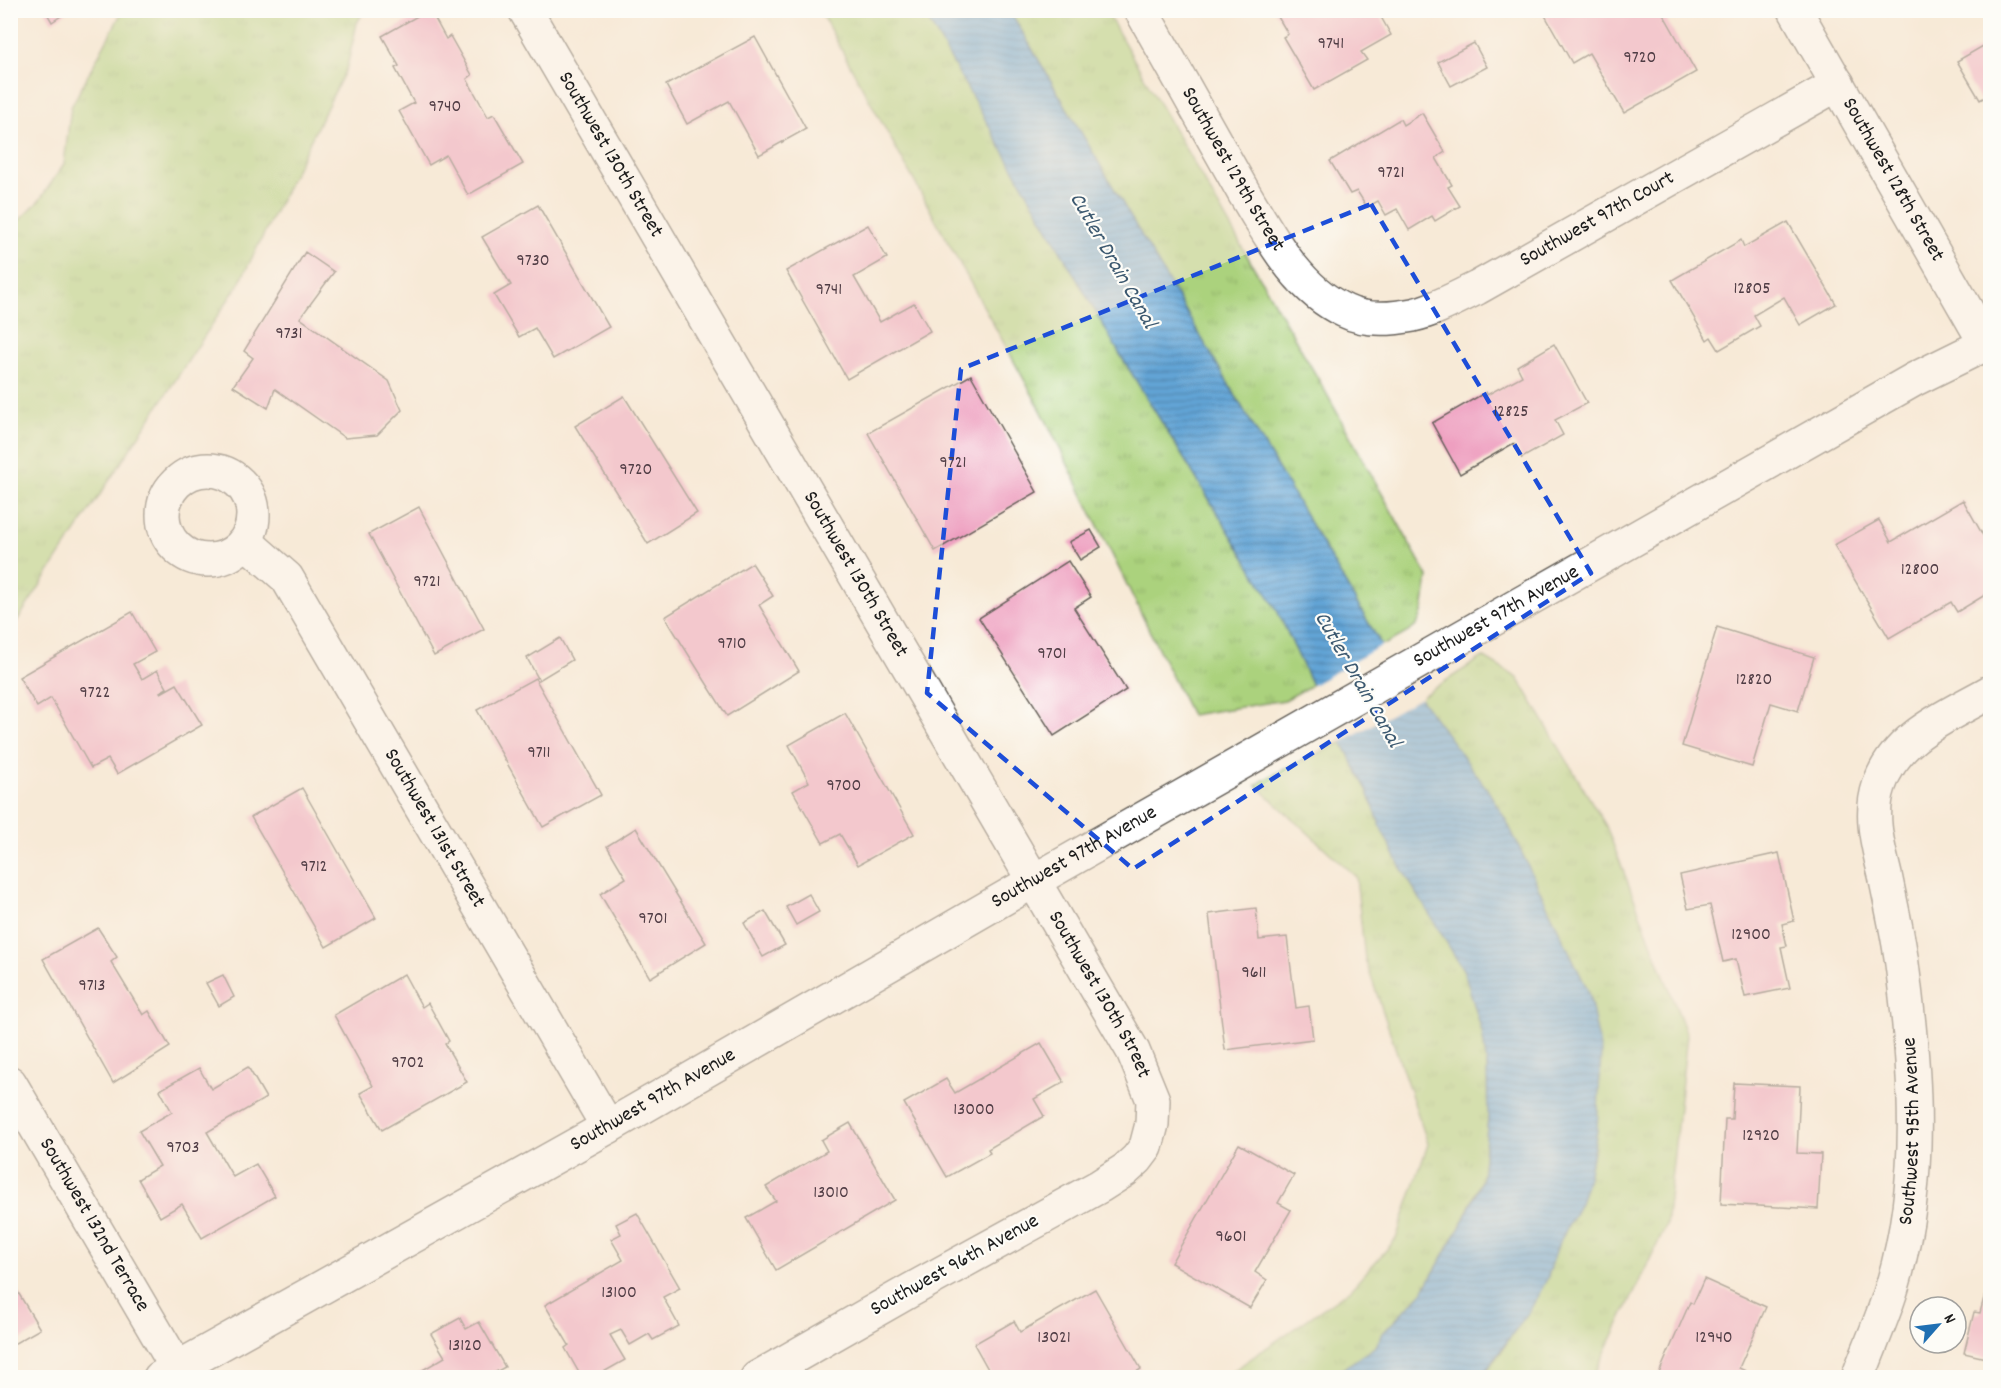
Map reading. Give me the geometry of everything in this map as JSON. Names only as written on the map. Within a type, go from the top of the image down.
[{"type":"street","name":"Southwest 130th Street","points":[[525,10],[1132,1051],[1153,1100],[1152,1124],[1146,1147]]},
{"type":"street","name":"Southwest 129th Street","points":[[1141,10],[1262,223],[1300,277],[1316,292],[1346,312]]},
{"type":"street","name":"Southwest 128th Street","points":[[1795,10],[1989,346]]},
{"type":"street","name":"Southwest 97th Court","points":[[1346,312],[1371,318],[1395,318],[1425,311],[1466,293],[1838,84]]},
{"type":"street","name":"Southwest 97th Avenue","points":[[169,1373],[608,1127],[1423,658],[1915,379],[1989,346]]},
{"type":"street","name":"Southwest 131st Street","points":[[246,542],[287,578],[608,1127]]},
{"type":"street","name":"Southwest 95th Avenue","points":[[1858,1377],[1895,1275],[1907,1221],[1915,1135],[1907,999],[1900,946],[1875,833],[1878,786],[1895,754],[1909,740],[1990,692]]},
{"type":"street","name":"Southwest 132nd Terrace","points":[[10,1083],[169,1373]]},
{"type":"street","name":"Southwest 96th Avenue","points":[[757,1377],[1100,1186],[1125,1170],[1146,1147]]},
{"type":"highlighted area","points":[[1371,204],[1591,573],[1133,869],[927,693],[961,369]]},
{"type":"green space","points":[[123,10],[364,11],[357,23],[347,67],[240,282],[11,630],[11,228],[39,201],[64,164],[71,107]]},
{"type":"green space","points":[[820,11],[923,11],[1121,356],[1276,608],[1312,685],[1285,700],[1191,715],[1042,412]]},
{"type":"green space","points":[[1010,11],[1106,11],[1324,389],[1428,577],[1421,617],[1415,627],[1382,646]]},
{"type":"green space","points":[[1483,657],[1518,678],[1606,826],[1687,1035],[1666,1226],[1596,1371],[1590,1377],[1481,1377],[1501,1352],[1547,1279],[1558,1245],[1580,1203],[1588,1177],[1597,1131],[1589,993],[1506,820],[1419,698]]},
{"type":"green space","points":[[1342,742],[1368,792],[1382,830],[1400,866],[1464,971],[1482,1031],[1487,1065],[1488,1118],[1482,1178],[1459,1229],[1423,1291],[1383,1333],[1376,1346],[1331,1377],[1223,1378],[1351,1289],[1396,1239],[1428,1144],[1365,959],[1356,877],[1256,785]]},
{"type":"water","name":"Cutler Drain Canal","points":[[923,11],[1010,11],[1382,646],[1487,789],[1506,820],[1589,993],[1601,1052],[1597,1131],[1588,1177],[1580,1203],[1558,1245],[1547,1279],[1530,1310],[1481,1377],[1331,1377],[1376,1346],[1383,1333],[1423,1291],[1474,1198],[1482,1178],[1488,1118],[1487,1065],[1482,1031],[1464,971],[1400,866],[1382,830],[1368,792],[1312,685],[1276,608],[1121,356]]},
{"type":"pier","points":[[1384,644],[1422,697],[1339,743],[1309,687]]},
{"type":"building","points":[[45,10],[70,10],[52,22]]},
{"type":"building","points":[[428,10],[446,39],[450,36],[472,75],[467,79],[488,117],[494,114],[523,164],[468,195],[446,155],[429,165],[399,111],[414,103],[395,68],[399,66],[382,36]]},
{"type":"building","points":[[1274,10],[1377,10],[1391,35],[1361,52],[1367,60],[1314,90],[1283,37],[1288,34]]},
{"type":"building","points":[[1542,10],[1661,10],[1696,72],[1624,113],[1589,53],[1572,63]]},
{"type":"building","points":[[755,37],[806,129],[759,155],[729,101],[687,124],[666,85]]},
{"type":"building","points":[[1990,42],[1990,94],[1980,100],[1957,61]]},
{"type":"building","points":[[1474,43],[1487,67],[1451,86],[1438,62]]},
{"type":"building","points":[[1422,113],[1445,152],[1436,158],[1452,185],[1448,187],[1460,206],[1435,221],[1432,216],[1409,230],[1397,209],[1386,215],[1378,201],[1367,207],[1357,191],[1350,194],[1330,161],[1400,119],[1403,125]]},
{"type":"building","points":[[538,205],[609,327],[553,359],[535,328],[519,337],[494,295],[511,285],[482,237]]},
{"type":"building","points":[[1788,222],[1836,304],[1800,325],[1784,297],[1754,315],[1760,326],[1719,350],[1711,337],[1707,340],[1672,280],[1741,240],[1744,247]]},
{"type":"building","points":[[868,225],[887,258],[854,277],[880,322],[914,303],[930,331],[847,379],[786,271]]},
{"type":"building","points":[[305,252],[334,272],[300,318],[389,381],[402,410],[377,435],[345,438],[275,389],[268,408],[233,386],[253,358],[244,351]]},
{"type":"building","points":[[1554,344],[1587,403],[1555,420],[1563,435],[1522,458],[1514,443],[1460,474],[1432,423],[1486,392],[1487,395],[1522,376],[1517,366]]},
{"type":"building","points":[[971,375],[1037,492],[935,551],[868,433]]},
{"type":"building","points":[[624,396],[697,513],[648,544],[575,426]]},
{"type":"building","points":[[1963,500],[1990,548],[1990,592],[1957,612],[1951,602],[1889,638],[1834,545],[1879,520],[1891,542]]},
{"type":"building","points":[[419,507],[484,629],[434,656],[369,534]]},
{"type":"building","points":[[1091,530],[1101,547],[1080,560],[1069,542]]},
{"type":"building","points":[[1068,561],[1091,597],[1074,608],[1126,690],[1054,736],[979,618]]},
{"type":"building","points":[[752,563],[773,596],[759,605],[799,671],[727,716],[665,617]]},
{"type":"building","points":[[132,612],[155,652],[133,664],[142,679],[157,670],[167,688],[161,693],[177,684],[202,725],[117,774],[108,759],[91,768],[51,698],[37,707],[19,677]]},
{"type":"building","points":[[1717,627],[1814,657],[1798,711],[1771,703],[1752,767],[1682,746]]},
{"type":"building","points":[[560,638],[572,660],[539,680],[527,658]]},
{"type":"building","points":[[535,678],[601,795],[543,827],[477,710]]},
{"type":"building","points":[[845,713],[914,834],[858,865],[840,834],[823,843],[793,791],[809,782],[789,745]]},
{"type":"building","points":[[302,788],[376,918],[326,947],[251,817]]},
{"type":"building","points":[[636,828],[706,943],[650,978],[600,894],[626,878],[607,846]]},
{"type":"building","points":[[1779,853],[1794,921],[1782,924],[1787,946],[1781,947],[1790,988],[1745,997],[1736,959],[1723,962],[1710,905],[1688,909],[1680,875]]},
{"type":"building","points":[[809,894],[819,912],[796,925],[786,907]]},
{"type":"building","points":[[1256,908],[1259,940],[1287,937],[1296,1008],[1309,1006],[1313,1039],[1225,1050],[1209,914]]},
{"type":"building","points":[[765,911],[785,945],[763,957],[744,923]]},
{"type":"building","points":[[98,928],[117,957],[111,962],[143,1015],[149,1011],[170,1047],[113,1083],[43,959]]},
{"type":"building","points":[[404,974],[422,1007],[428,1003],[449,1041],[445,1044],[467,1082],[382,1130],[360,1093],[373,1086],[334,1015]]},
{"type":"building","points":[[223,975],[234,997],[219,1006],[206,983]]},
{"type":"building","points":[[1041,1043],[1064,1082],[1034,1099],[1044,1116],[988,1149],[990,1153],[947,1177],[904,1103],[946,1079],[955,1093]]},
{"type":"building","points":[[248,1067],[266,1098],[207,1132],[233,1177],[256,1164],[275,1196],[202,1238],[182,1204],[160,1217],[138,1179],[160,1166],[139,1131],[172,1112],[160,1090],[199,1068],[211,1089]]},
{"type":"building","points":[[1734,1083],[1800,1086],[1797,1153],[1821,1154],[1818,1209],[1721,1204],[1725,1119],[1732,1119]]},
{"type":"building","points":[[850,1123],[895,1200],[776,1270],[746,1218],[776,1201],[766,1187],[827,1151],[821,1140]]},
{"type":"building","points":[[1239,1144],[1294,1175],[1278,1203],[1291,1210],[1255,1272],[1267,1280],[1250,1308],[1171,1263]]},
{"type":"building","points":[[637,1213],[680,1288],[663,1297],[679,1326],[653,1340],[649,1334],[630,1345],[621,1330],[610,1335],[625,1360],[593,1378],[582,1378],[565,1348],[569,1345],[545,1305],[623,1260],[611,1239],[621,1234],[616,1224]]},
{"type":"building","points":[[10,1279],[40,1329],[10,1346]]},
{"type":"building","points":[[1704,1279],[1766,1307],[1739,1368],[1760,1378],[1657,1378],[1690,1302],[1693,1304]]},
{"type":"building","points":[[1095,1289],[1141,1369],[1127,1378],[993,1378],[974,1344],[1014,1321],[1020,1332]]},
{"type":"building","points":[[1986,1290],[1990,1292],[1990,1359],[1968,1354],[1968,1337],[1974,1312],[1980,1313]]},
{"type":"building","points":[[460,1318],[466,1329],[479,1322],[505,1367],[492,1374],[494,1378],[409,1378],[445,1357],[431,1334]]}]
